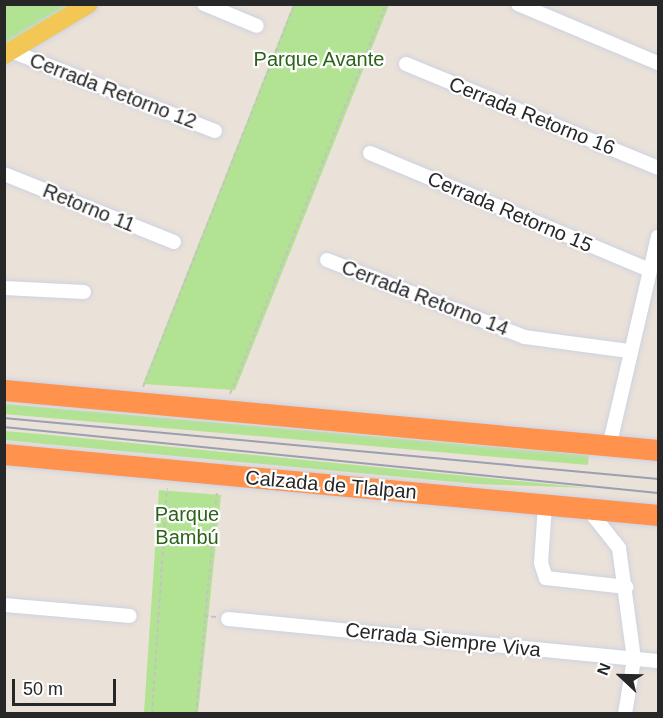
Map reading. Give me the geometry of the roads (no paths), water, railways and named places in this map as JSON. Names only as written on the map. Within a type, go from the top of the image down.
[{"type":"highway","points":[[4,390],[658,450]]},
{"type":"highway","name":"Calzada de Tlalpan","points":[[4,454],[658,515]]},
{"type":"main road","points":[[8,53],[89,4]]},
{"type":"street","points":[[204,4],[257,26]]},
{"type":"street","points":[[518,4],[658,63]]},
{"type":"street","name":"Cerrada Retorno 12","points":[[8,53],[214,131]]},
{"type":"street","name":"Cerrada Retorno 16","points":[[406,64],[658,168]]},
{"type":"street","name":"Cerrada Retorno 15","points":[[370,153],[650,270]]},
{"type":"street","name":"Retorno 11","points":[[4,174],[174,242]]},
{"type":"street","points":[[609,447],[629,351],[658,237]]},
{"type":"street","name":"Cerrada Retorno 14","points":[[327,260],[525,337],[629,351]]},
{"type":"street","points":[[4,288],[84,292]]},
{"type":"street","points":[[545,505],[541,563],[546,578],[626,587]]},
{"type":"street","points":[[588,508],[616,540],[626,587],[634,659],[625,714]]},
{"type":"street","points":[[4,605],[130,616]]},
{"type":"street","name":"Cerrada Siempre Viva","points":[[228,619],[658,662]]},
{"type":"tram line","points":[[4,418],[658,479]]},
{"type":"tram line","points":[[4,427],[658,493]]},
{"type":"park label","name":"Parque Avante","points":[[319,59]]},
{"type":"park label","name":"Parque Bambú","points":[[187,526]]}]
